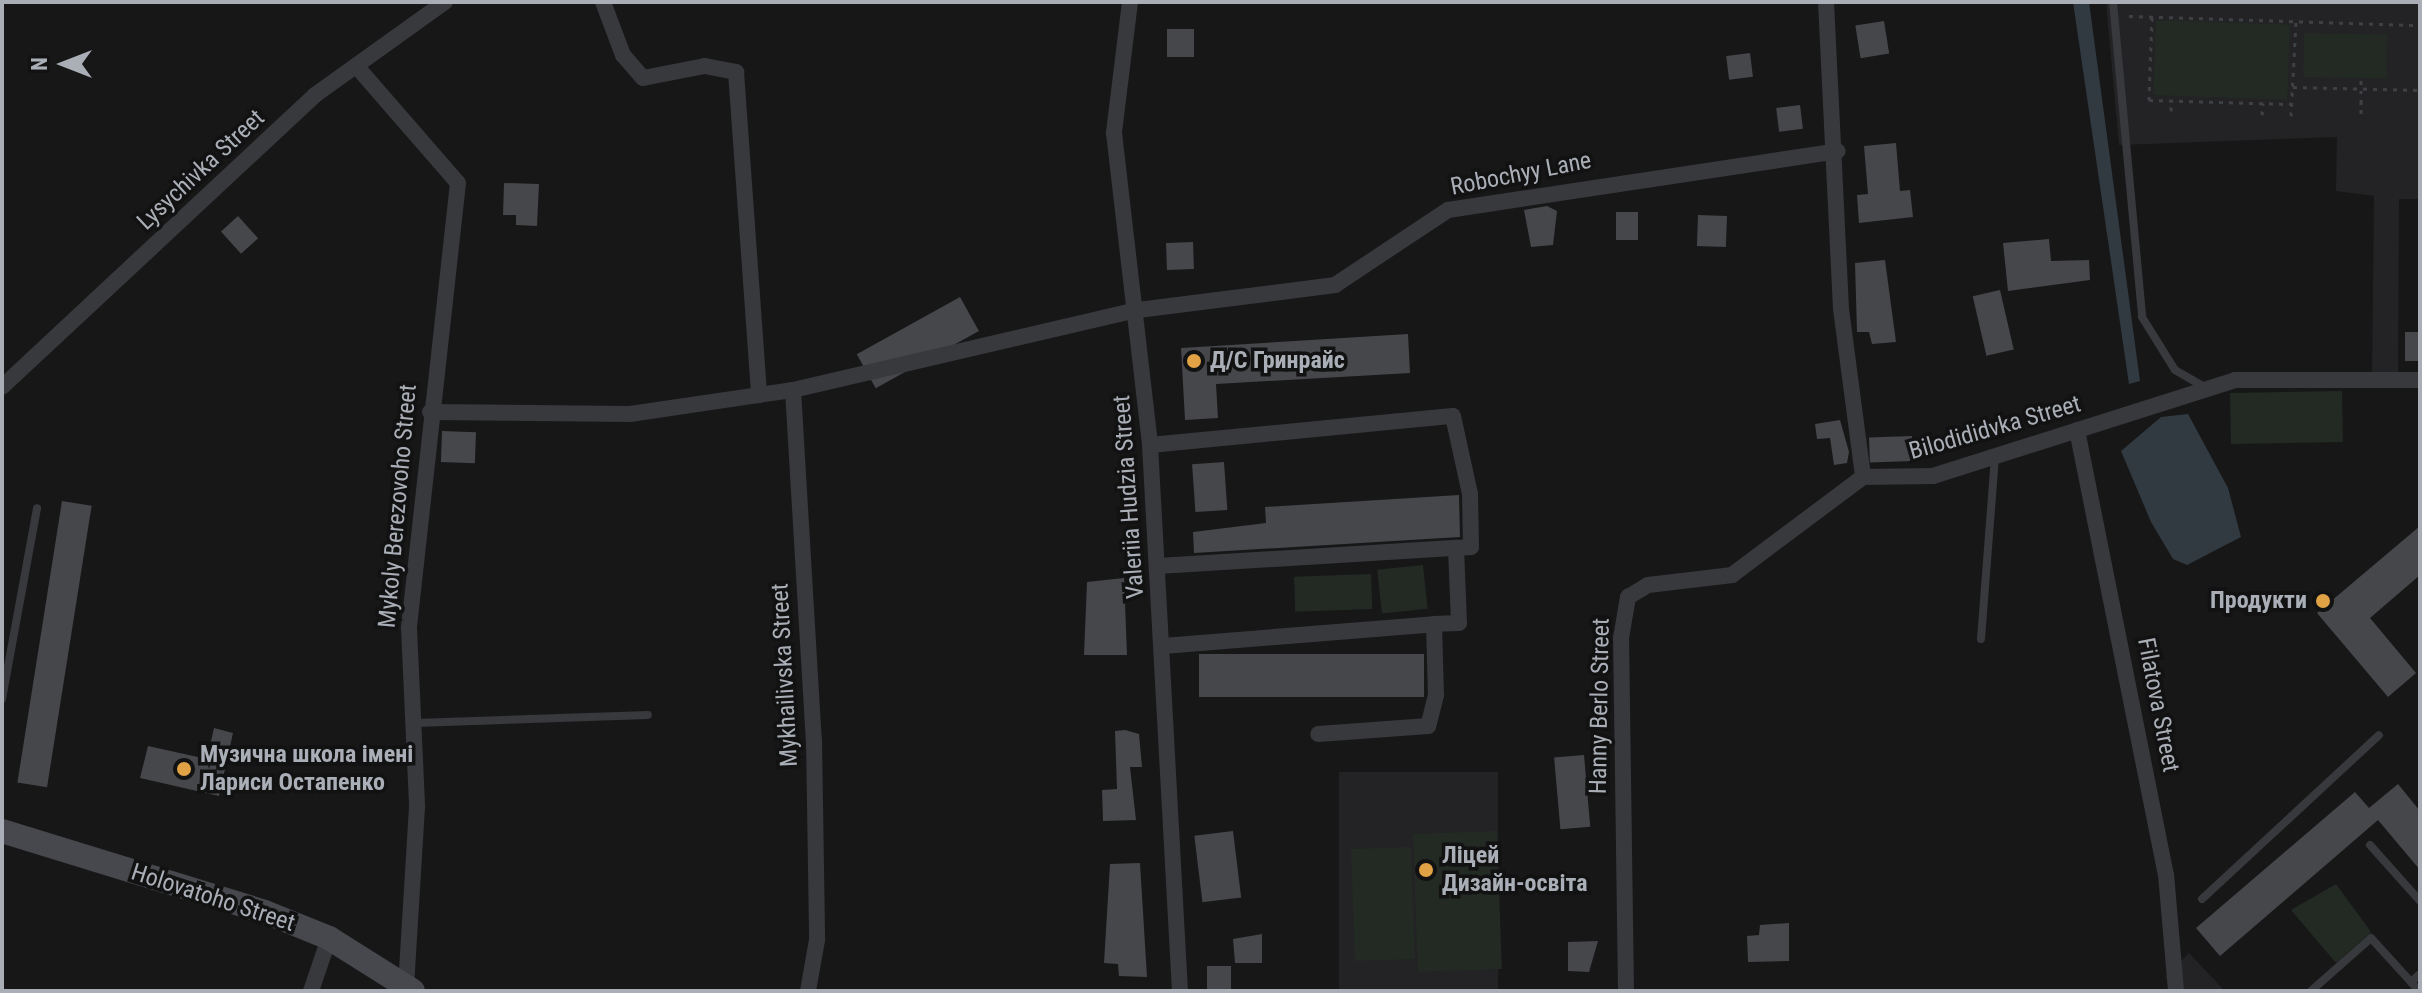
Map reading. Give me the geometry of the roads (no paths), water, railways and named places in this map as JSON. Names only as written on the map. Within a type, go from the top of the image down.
[{"type":"main road","name":"Holovatoho Street","points":[[2,831],[329,938],[410,989]]},
{"type":"street","name":"Lysychivka Street","points":[[2,387],[315,95],[358,68],[445,2]]},
{"type":"street","points":[[603,2],[623,55],[643,78],[705,66],[736,72],[759,395]]},
{"type":"street","name":"Valeriia Hudzia Street","points":[[1130,2],[1114,133],[1138,310],[1150,445],[1180,991]]},
{"type":"street","points":[[1826,2],[1838,151],[1841,309],[1863,477]]},
{"type":"street","name":"Mykoly Berezovoho Street","points":[[358,68],[458,183],[430,412],[409,628],[416,723],[410,989]]},
{"type":"street","name":"Robochyy Lane","points":[[793,390],[1138,310],[1335,285],[1448,210],[1838,151]]},
{"type":"street","name":"Bilodididvka Street","points":[[1863,477],[1933,476],[2205,387],[2235,380],[2420,380]]},
{"type":"street","points":[[430,412],[630,414],[793,390]]},
{"type":"street","name":"Mykhailivska Street","points":[[793,390],[814,740],[817,940],[808,991]]},
{"type":"street","points":[[1150,445],[1453,416],[1470,494],[1471,547],[1158,566]]},
{"type":"street","name":"Filatova Street","points":[[2077,430],[2166,874],[2176,991]]},
{"type":"street","name":"Hanny Berlo Street","points":[[1626,991],[1621,638],[1628,597],[1648,585],[1732,575],[1863,477]]},
{"type":"street","points":[[1163,646],[1459,623],[1456,548]]},
{"type":"street","points":[[1318,734],[1428,726],[1436,695],[1434,624]]},
{"type":"street","points":[[311,991],[329,938]]},
{"type":"lane","points":[[2113,2],[2142,317],[2175,370],[2205,387]]},
{"type":"lane","points":[[1981,639],[1995,458]]},
{"type":"lane","points":[[2,699],[37,508]]},
{"type":"lane","points":[[416,723],[648,715]]},
{"type":"lane","points":[[2202,899],[2379,735]]},
{"type":"lane","points":[[2370,845],[2420,901]]},
{"type":"lane","points":[[2311,991],[2371,938],[2419,991]]},
{"type":"lane","points":[[2411,982],[2420,974]]},
{"type":"place","name":"Д/С Гринрайс","points":[[1194,361]]},
{"type":"place","name":"Продукти","points":[[2323,601]]},
{"type":"place","name":"Музична школа імені Лариси Остапенко","points":[[184,769]]},
{"type":"place","name":"Ліцей Дизайн-освіта","points":[[1426,870]]}]
